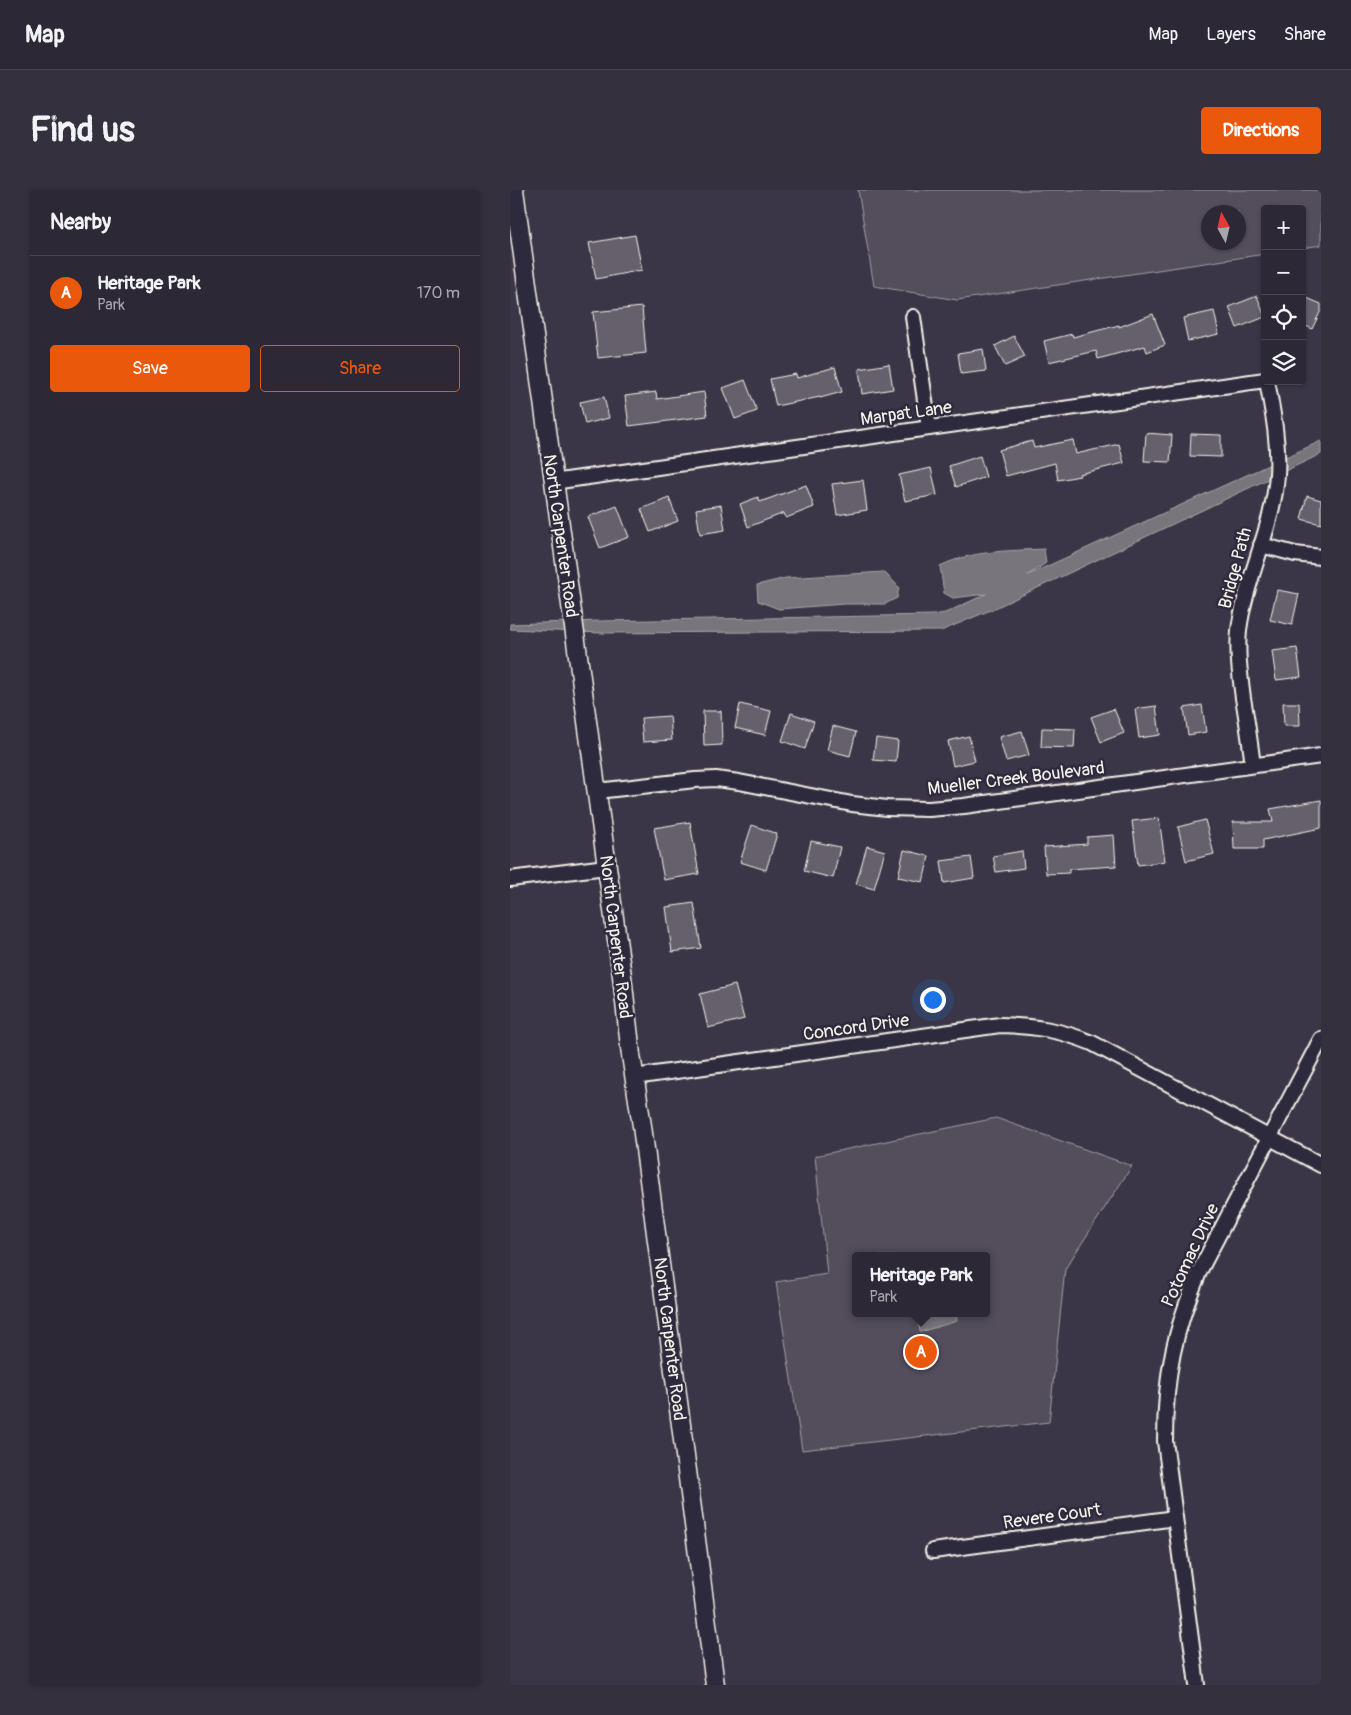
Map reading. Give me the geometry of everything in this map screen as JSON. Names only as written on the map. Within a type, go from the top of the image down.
[{"type":"street","name":"North Carpenter Road","points":[[514,190],[622,976],[716,1685]]},
{"type":"street","points":[[913,317],[929,428]]},
{"type":"street","name":"Marpat Lane","points":[[553,482],[1261,382]]},
{"type":"street","name":"Bridge Path","points":[[1253,765],[1240,674],[1239,632],[1242,610],[1272,503],[1277,477],[1278,450],[1267,385]]},
{"type":"street","points":[[1261,544],[1295,554],[1321,558]]},
{"type":"street","name":"Mueller Creek Boulevard","points":[[597,792],[696,780],[716,780],[739,782],[852,804],[887,808],[929,809],[964,806],[1321,756]]},
{"type":"street","points":[[510,879],[606,866]]},
{"type":"street","name":"Concord Drive","points":[[634,1077],[1000,1025],[1026,1025],[1049,1029],[1092,1043],[1321,1165]]},
{"type":"street","name":"Potomac Drive","points":[[1197,1685],[1166,1441],[1165,1405],[1168,1374],[1175,1339],[1186,1304],[1200,1270],[1321,1039]]},
{"type":"street","name":"Revere Court","points":[[933,1551],[1175,1518]]},
{"type":"shaded area","points":[[858,190],[1321,190],[1321,245],[1306,247],[1306,205],[1261,205],[1261,255],[957,300],[874,286]]},
{"type":"shaded area","points":[[1321,441],[1321,454],[993,609],[941,631],[600,633],[510,629],[510,624],[933,615],[945,613],[986,594],[953,598],[944,593],[940,566],[978,554],[1044,549],[1046,563],[1028,575]]},
{"type":"shaded area","points":[[884,572],[899,587],[897,598],[885,604],[844,604],[779,609],[758,601],[757,585],[786,578]]},
{"type":"shaded area","points":[[996,1118],[1132,1166],[1065,1269],[1049,1422],[802,1450],[776,1282],[827,1274],[815,1156]]},
{"type":"shaded area","points":[[918,1317],[956,1317],[957,1321],[920,1332]]},
{"type":"building","points":[[635,235],[642,270],[596,279],[589,243]]},
{"type":"building","points":[[1257,296],[1261,306],[1261,319],[1237,328],[1229,307]]},
{"type":"building","points":[[1306,298],[1321,304],[1321,310],[1312,329],[1306,326]]},
{"type":"building","points":[[642,307],[646,353],[598,358],[593,312]]},
{"type":"building","points":[[1214,311],[1219,334],[1188,341],[1183,318]]},
{"type":"building","points":[[1153,314],[1165,345],[1147,352],[1145,346],[1098,359],[1096,351],[1049,362],[1044,341],[1072,334],[1073,337],[1119,325],[1119,327]]},
{"type":"building","points":[[1014,336],[1025,357],[1005,366],[995,346]]},
{"type":"building","points":[[983,349],[986,371],[961,374],[958,353]]},
{"type":"building","points":[[889,364],[893,389],[862,394],[859,369]]},
{"type":"building","points":[[835,367],[842,392],[776,406],[770,379],[796,374],[797,378]]},
{"type":"building","points":[[745,380],[757,411],[735,419],[723,388]]},
{"type":"building","points":[[656,392],[657,399],[704,392],[707,416],[629,426],[625,396]]},
{"type":"building","points":[[604,397],[609,418],[585,424],[580,402]]},
{"type":"building","points":[[1146,433],[1172,435],[1170,462],[1144,461]]},
{"type":"building","points":[[1191,434],[1221,435],[1221,457],[1190,456]]},
{"type":"building","points":[[1073,440],[1076,454],[1119,444],[1124,463],[1079,474],[1080,476],[1058,480],[1055,463],[1006,476],[999,450],[1032,441],[1034,448]]},
{"type":"building","points":[[980,456],[986,477],[956,487],[949,466]]},
{"type":"building","points":[[931,468],[937,495],[905,501],[899,475]]},
{"type":"building","points":[[863,480],[867,510],[837,515],[832,484]]},
{"type":"building","points":[[806,485],[814,507],[786,518],[784,513],[748,527],[740,504],[758,497],[760,502]]},
{"type":"building","points":[[1307,496],[1321,500],[1321,524],[1301,519]]},
{"type":"building","points":[[669,498],[678,521],[650,532],[641,509]]},
{"type":"building","points":[[721,505],[725,530],[700,534],[696,509]]},
{"type":"building","points":[[617,506],[629,537],[600,548],[588,517]]},
{"type":"building","points":[[1277,590],[1299,594],[1292,625],[1270,620]]},
{"type":"building","points":[[1297,648],[1301,677],[1276,680],[1272,651]]},
{"type":"building","points":[[1283,703],[1299,703],[1300,726],[1284,726]]},
{"type":"building","points":[[740,704],[771,711],[765,735],[735,728]]},
{"type":"building","points":[[1202,705],[1206,732],[1188,735],[1184,708]]},
{"type":"building","points":[[1156,706],[1160,735],[1139,738],[1135,709]]},
{"type":"building","points":[[1114,709],[1124,733],[1101,742],[1091,717]]},
{"type":"building","points":[[703,711],[721,711],[722,745],[704,746]]},
{"type":"building","points":[[791,713],[814,721],[805,749],[782,741]]},
{"type":"building","points":[[670,716],[672,740],[643,742],[641,718]]},
{"type":"building","points":[[833,726],[856,732],[850,756],[827,750]]},
{"type":"building","points":[[1042,728],[1075,729],[1074,748],[1041,747]]},
{"type":"building","points":[[1022,731],[1029,755],[1006,761],[999,737]]},
{"type":"building","points":[[969,736],[975,761],[953,766],[948,741]]},
{"type":"building","points":[[876,738],[898,741],[896,762],[873,760]]},
{"type":"building","points":[[1321,800],[1321,828],[1263,840],[1263,849],[1234,849],[1233,822],[1273,822],[1270,809]]},
{"type":"building","points":[[1159,818],[1165,861],[1138,865],[1132,821]]},
{"type":"building","points":[[1205,820],[1214,854],[1186,861],[1178,827]]},
{"type":"building","points":[[690,822],[699,874],[664,880],[654,828]]},
{"type":"building","points":[[752,825],[777,834],[766,870],[740,862]]},
{"type":"building","points":[[1114,835],[1116,866],[1069,869],[1069,873],[1046,874],[1044,847],[1087,844],[1087,837]]},
{"type":"building","points":[[811,841],[840,847],[833,878],[804,871]]},
{"type":"building","points":[[867,846],[885,851],[874,889],[856,884]]},
{"type":"building","points":[[904,850],[929,856],[923,882],[898,877]]},
{"type":"building","points":[[1022,851],[1024,868],[996,872],[993,856]]},
{"type":"building","points":[[971,857],[974,878],[944,883],[941,861]]},
{"type":"building","points":[[694,903],[701,948],[672,952],[666,907]]},
{"type":"building","points":[[735,985],[744,1019],[708,1028],[700,994]]},
{"type":"place","name":"Heritage Park","points":[[921,1352]]}]
